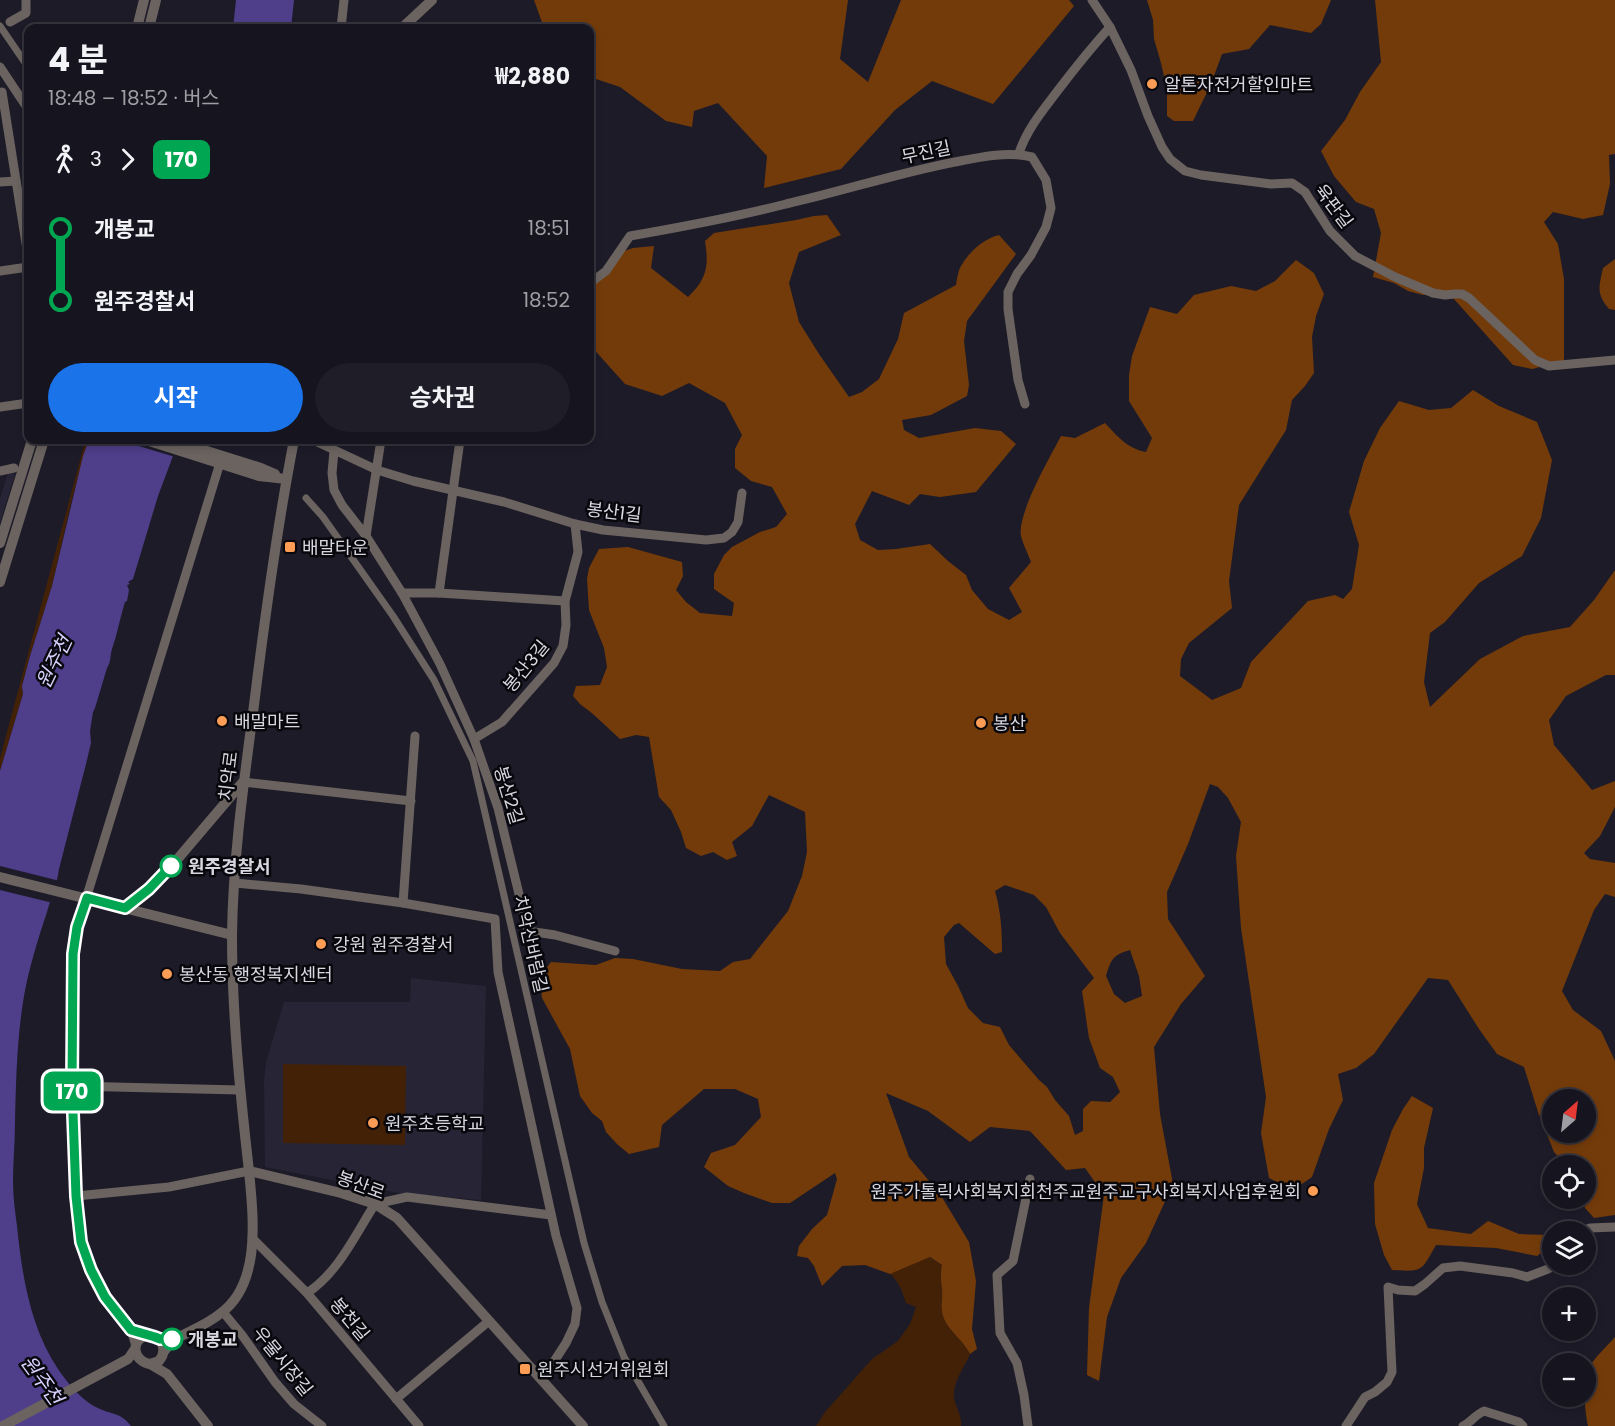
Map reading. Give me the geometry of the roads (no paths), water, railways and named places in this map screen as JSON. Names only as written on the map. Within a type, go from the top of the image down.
[{"type":"street","points":[[10,22],[26,13],[26,0]]},
{"type":"street","points":[[138,24],[144,0]]},
{"type":"street","points":[[150,24],[156,0]]},
{"type":"street","points":[[341,24],[344,0]]},
{"type":"street","points":[[406,24],[432,0]]},
{"type":"street","name":"육판길","points":[[1092,0],[1110,27],[1131,70],[1162,147],[1170,159],[1185,171],[1271,184],[1292,183],[1305,192],[1330,231],[1355,256],[1433,294],[1444,296],[1462,294],[1469,298],[1534,360],[1549,366],[1615,360]]},
{"type":"street","points":[[0,26],[24,61]]},
{"type":"street","points":[[1025,404],[1008,309],[1008,292],[1046,227],[1051,208],[1046,180],[1032,157],[1019,153],[1025,137],[1044,108],[1110,27]]},
{"type":"street","points":[[0,67],[24,103]]},
{"type":"street","points":[[15,89],[1,92],[24,231]]},
{"type":"street","name":"무진길","points":[[594,280],[606,271],[630,236],[705,223],[788,204],[912,171],[977,158],[1019,153]]},
{"type":"street","points":[[0,182],[16,181]]},
{"type":"street","points":[[0,271],[24,268]]},
{"type":"street","points":[[0,407],[24,404]]},
{"type":"street","points":[[0,543],[40,444]]},
{"type":"street","points":[[0,582],[40,444]]},
{"type":"street","points":[[162,444],[261,468],[286,479]]},
{"type":"street","points":[[182,444],[221,459]]},
{"type":"street","name":"치악로","points":[[232,935],[237,840],[243,782],[266,612],[293,444]]},
{"type":"street","name":"봉산1길","points":[[321,444],[376,470],[603,530],[706,540],[724,538],[732,532],[738,522],[742,493]]},
{"type":"street","points":[[366,536],[380,444]]},
{"type":"street","points":[[439,593],[460,444]]},
{"type":"street","name":"봉산2길","points":[[334,451],[332,473],[334,490],[402,593],[440,664],[474,739],[498,808],[528,931],[555,935],[615,951]]},
{"type":"street","points":[[139,1361],[131,1330],[105,1297],[91,1270],[81,1242],[76,1196],[72,1086],[73,954],[83,897],[221,459]]},
{"type":"street","points":[[0,471],[14,468]]},
{"type":"street","name":"치악산바람길","points":[[306,498],[330,526],[428,671],[473,761],[584,1244],[602,1302],[624,1357],[664,1426]]},
{"type":"street","name":"봉산3길","points":[[474,739],[502,722],[554,663],[563,646],[566,625],[565,601],[578,552],[575,524]]},
{"type":"street","points":[[402,593],[439,593],[565,601]]},
{"type":"street","points":[[403,903],[416,736]]},
{"type":"street","points":[[125,908],[149,889],[175,862],[243,782],[411,801]]},
{"type":"street","points":[[0,877],[232,935],[235,1033],[253,1212],[249,1266],[235,1302],[203,1325],[175,1340],[155,1364],[139,1361],[3,1426]]},
{"type":"street","points":[[235,883],[301,889],[403,903],[495,919],[498,972],[551,1215],[577,1308],[575,1324],[562,1350],[542,1380]]},
{"type":"street","points":[[72,1086],[240,1090]]},
{"type":"street","name":"봉산로","points":[[76,1196],[169,1187],[249,1171],[341,1193],[375,1204],[398,1218],[583,1426]]},
{"type":"street","points":[[1028,1426],[1017,1363],[1000,1333],[997,1275],[1013,1261],[1030,1179]]},
{"type":"street","points":[[307,1293],[316,1288],[329,1275],[375,1204],[406,1197],[551,1215]]},
{"type":"street","points":[[1596,1228],[1615,1227]]},
{"type":"street","name":"봉천길","points":[[252,1238],[307,1293],[419,1426]]},
{"type":"street","points":[[1346,1426],[1365,1397],[1387,1382],[1392,1372],[1388,1287],[1415,1291],[1443,1269],[1460,1266],[1527,1277],[1542,1271]]},
{"type":"street","name":"우물시장길","points":[[223,1312],[294,1404],[322,1426]]},
{"type":"street","points":[[396,1399],[489,1321]]},
{"type":"street","points":[[131,1330],[175,1340]]},
{"type":"street","points":[[136,1347],[141,1338],[155,1337],[163,1345],[167,1374]]},
{"type":"street","points":[[139,1361],[167,1374],[208,1426]]},
{"type":"street","points":[[1463,1426],[1475,1415],[1484,1411],[1519,1422],[1523,1426]]},
{"type":"water","points":[[236,0],[294,0],[291,24],[233,24]]},
{"type":"water","name":"원주천","points":[[88,444],[178,444],[158,496],[133,579],[127,585],[129,590],[127,601],[93,712],[91,743],[57,880],[26,985],[17,1059],[13,1187],[25,1282],[34,1318],[48,1353],[76,1392],[94,1406],[120,1416],[131,1426],[0,1426],[0,771],[23,694],[22,686],[30,656],[52,586]]},
{"type":"place","name":"알톤자전거할인마트","points":[[1152,84]]},
{"type":"place","name":"배말타운","points":[[290,547]]},
{"type":"place","name":"배말마트","points":[[222,721]]},
{"type":"place","name":"봉산","points":[[981,723]]},
{"type":"place","name":"원주경찰서","points":[[171,866]]},
{"type":"place","name":"강원 원주경찰서","points":[[321,944]]},
{"type":"place","name":"봉산동 행정복지센터","points":[[167,974]]},
{"type":"place","name":"원주초등학교","points":[[373,1123]]},
{"type":"place","name":"원주가톨릭사회복지회천주교원주교구사회복지사업후원회","points":[[1313,1191]]},
{"type":"place","name":"개봉교","points":[[172,1339]]},
{"type":"place","name":"원주시선거위원회","points":[[525,1369]]}]
